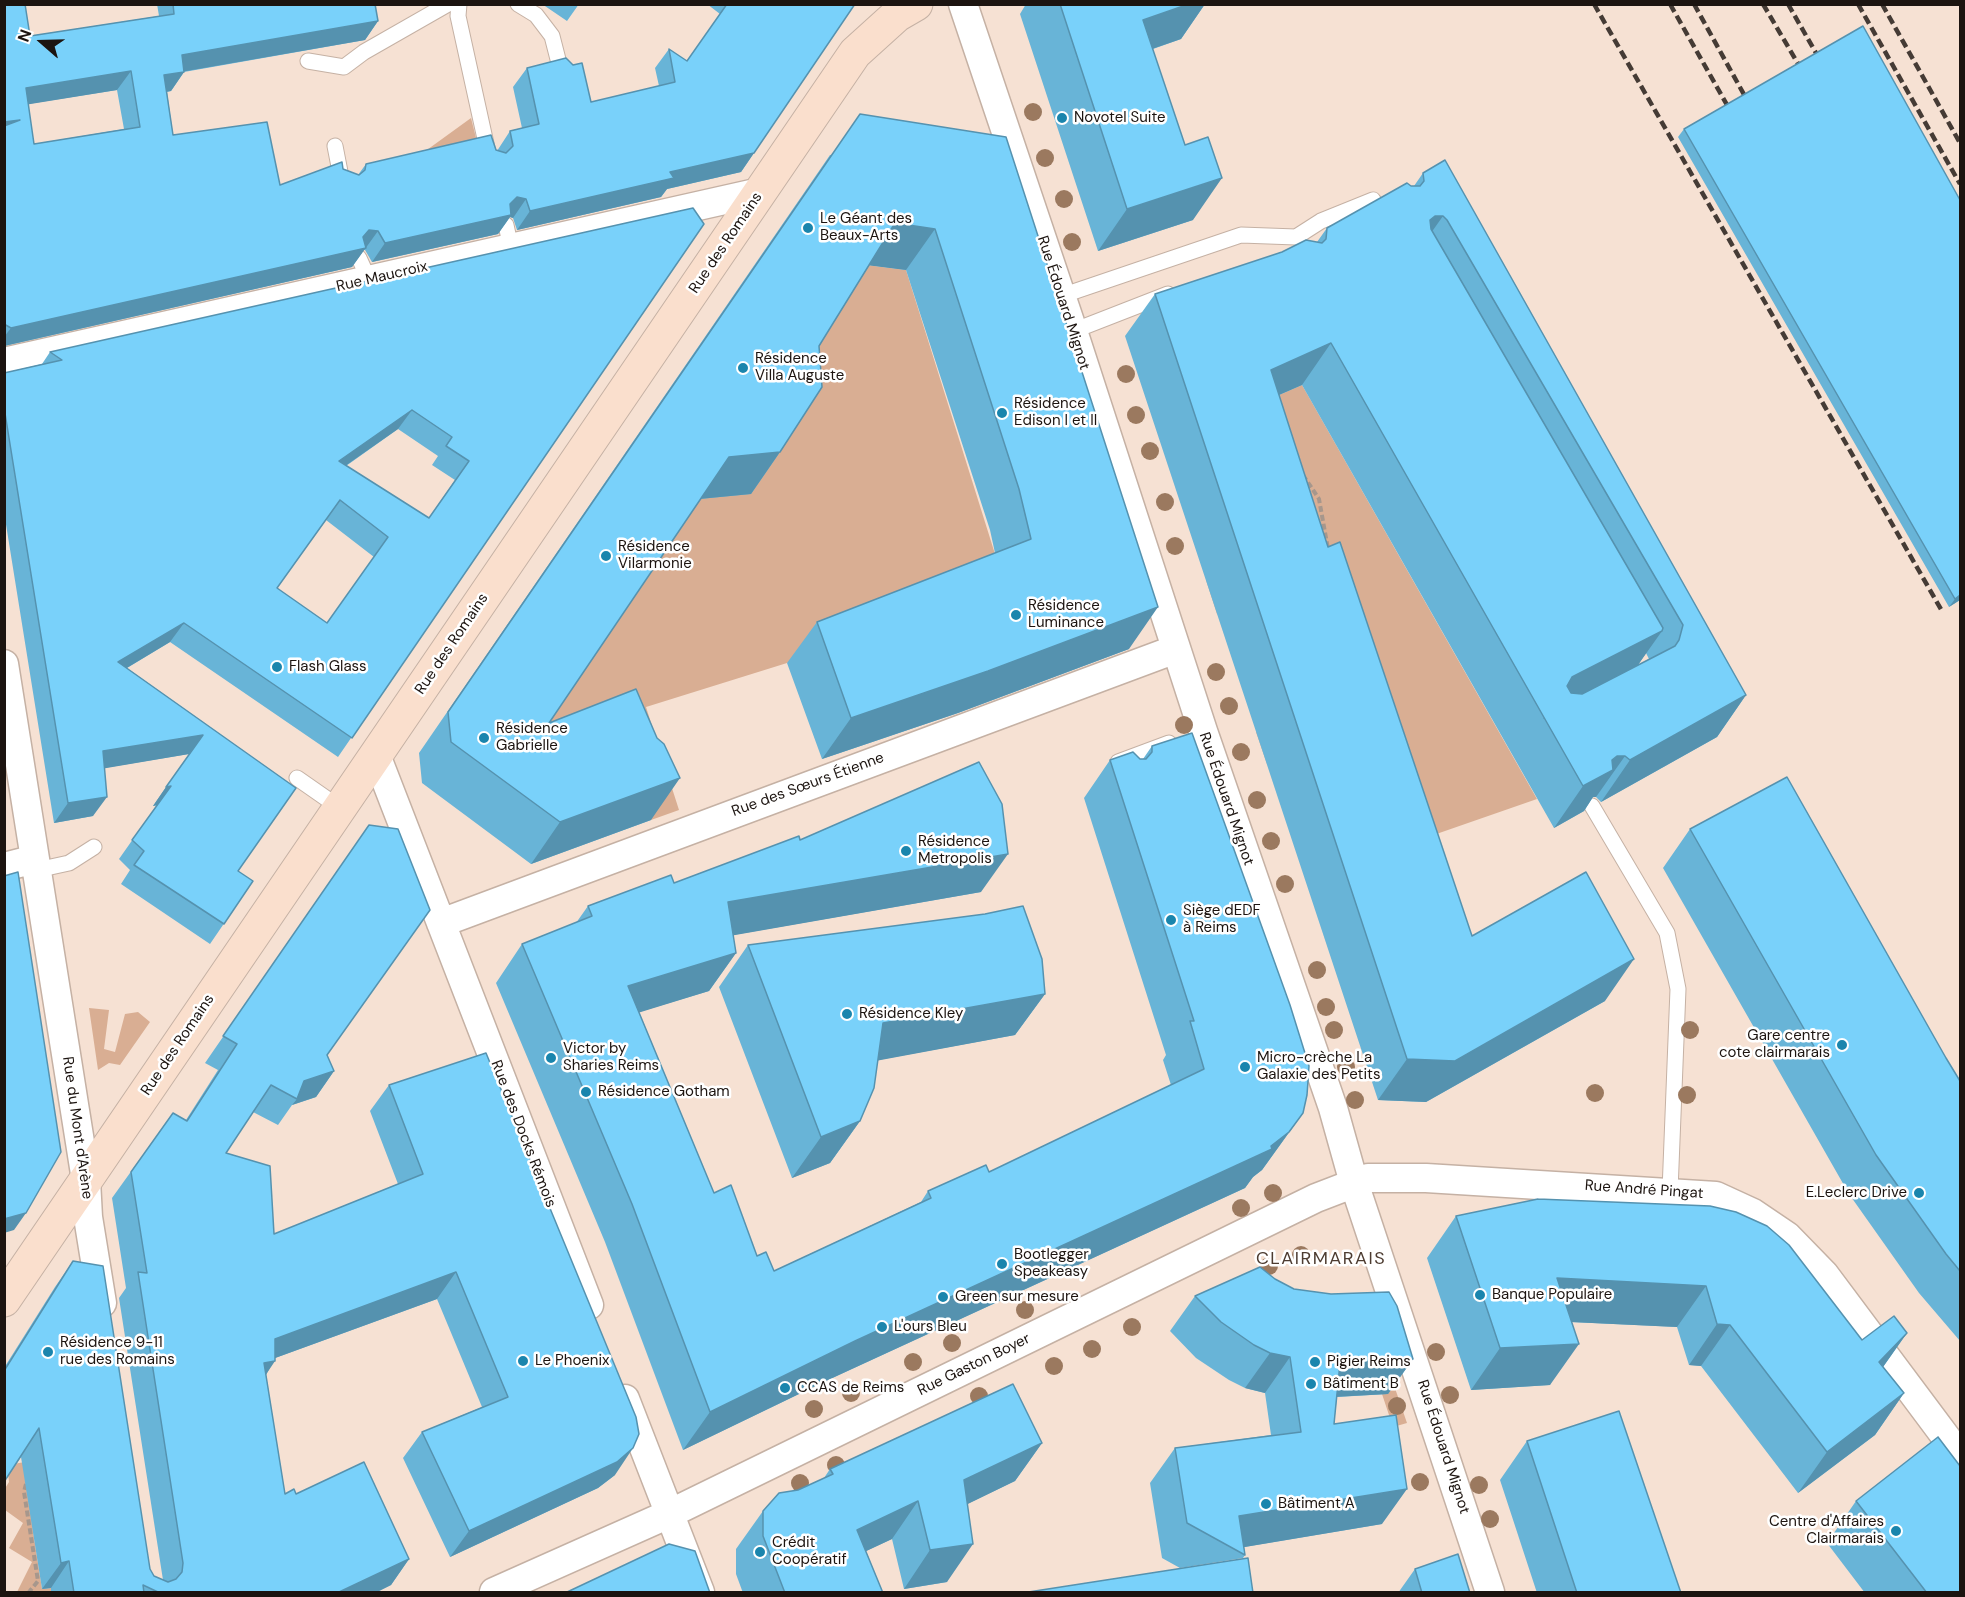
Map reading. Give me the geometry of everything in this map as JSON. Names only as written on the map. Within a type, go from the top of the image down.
[{"type":"street","name":"Rue des Romains","points":[[4,1300],[14,1265],[86,1180],[855,52],[897,15],[916,4]]},
{"type":"street","name":"Rue Édouard Mignot","points":[[963,4],[1073,331],[1203,731],[1333,1108],[1354,1183],[1490,1593]]},
{"type":"street","name":"Rue Maucroix","points":[[4,362],[364,269],[508,237],[760,192]]},
{"type":"street","name":"Rue des Sœurs Étienne","points":[[441,923],[1176,649]]},
{"type":"street","name":"Rue du Mont d'Arène","points":[[4,664],[86,1180],[88,1217],[107,1332]]},
{"type":"street","name":"Rue des Docks Rémois","points":[[376,755],[597,1327]]},
{"type":"street","points":[[4,867],[36,864]]},
{"type":"street","name":"Rue André Pingat","points":[[1354,1183],[1368,1178],[1426,1178],[1670,1191],[1716,1196],[1753,1213],[1787,1236],[1824,1274],[1960,1456]]},
{"type":"street","name":"Rue Gaston Boyer","points":[[494,1593],[669,1514],[1308,1202],[1354,1183]]},
{"type":"street","points":[[614,1371],[700,1593]]},
{"type":"lane","points":[[308,61],[344,67],[364,52],[448,4]]},
{"type":"lane","points":[[459,4],[458,16],[490,163]]},
{"type":"lane","points":[[518,4],[536,15],[552,36],[562,75]]},
{"type":"lane","points":[[335,146],[343,185]]},
{"type":"lane","points":[[1061,296],[1241,235],[1296,237],[1321,221],[1373,200],[1386,219]]},
{"type":"lane","points":[[1289,254],[1296,237]]},
{"type":"lane","points":[[1073,331],[1179,290]]},
{"type":"lane","points":[[1112,776],[1109,765],[1203,731]]},
{"type":"lane","points":[[297,778],[340,808]]},
{"type":"lane","points":[[1592,806],[1667,933],[1674,966],[1678,989],[1670,1191]]},
{"type":"lane","points":[[36,864],[69,862],[93,847]]},
{"type":"path","points":[[1299,472],[1309,483],[1323,513],[1329,559]]},
{"type":"path","points":[[27,1482],[24,1492],[38,1581],[29,1593]]},
{"type":"shaded area","points":[[471,118],[480,154],[413,160]]},
{"type":"shaded area","points":[[866,265],[906,270],[995,554],[787,663],[646,707],[679,810],[651,820],[635,786],[534,744],[707,488],[790,388]]},
{"type":"shaded area","points":[[1302,385],[1537,799],[1399,847],[1361,736],[1267,764],[1256,732],[1350,702],[1217,614],[1206,580],[1287,553],[1242,411]]},
{"type":"shaded area","points":[[89,1008],[109,1010],[104,1049],[115,1052],[125,1014],[138,1012],[150,1022],[120,1065],[109,1063],[98,1070]]},
{"type":"shaded area","points":[[1377,1336],[1407,1423],[1393,1427],[1364,1340]]},
{"type":"shaded area","points":[[49,1458],[33,1531],[42,1589],[51,1588],[51,1592],[17,1592],[32,1562],[9,1548],[23,1523],[5,1510],[4,1490],[9,1482],[7,1465]]},
{"type":"building","points":[[4,4],[25,4],[30,36],[174,14],[173,4],[375,4],[378,21],[182,55],[184,72],[164,75],[173,135],[267,122],[280,185],[342,162],[343,169],[359,175],[365,170],[366,164],[491,135],[496,150],[506,153],[513,146],[510,131],[539,124],[527,68],[566,58],[573,65],[582,63],[591,102],[675,82],[669,49],[687,61],[727,4],[855,4],[754,153],[670,172],[674,178],[530,211],[526,199],[517,197],[510,204],[511,215],[385,243],[378,231],[369,230],[363,237],[366,248],[11,328],[4,324],[4,126],[20,120],[4,122]],"holes":[[[131,71],[140,127],[34,144],[26,88]]]},
{"type":"building","points":[[1060,4],[1189,4],[1143,20],[1185,145],[1208,137],[1222,178],[1127,209]]},
{"type":"building","points":[[1863,26],[1960,200],[1960,595],[1955,599],[1684,129]]},
{"type":"building","points":[[860,114],[1006,137],[1158,607],[988,671],[851,718],[817,622],[1031,539],[1019,489],[935,229],[895,223],[819,346],[822,387],[780,452],[729,457],[549,723],[636,689],[657,738],[664,744],[680,778],[560,822],[451,742],[448,712]]},
{"type":"building","points":[[1445,160],[1746,695],[1630,760],[1625,756],[1617,756],[1612,760],[1613,770],[1583,786],[1331,343],[1271,370],[1328,547],[1340,542],[1472,936],[1586,872],[1634,959],[1455,1061],[1407,1059],[1155,294],[1282,252],[1306,240],[1322,243],[1326,239],[1327,228],[1407,183],[1411,186],[1420,186],[1424,181],[1423,173]],"holes":[[[1435,216],[1443,216],[1683,625],[1675,646],[1582,694],[1571,693],[1567,686],[1572,677],[1662,631],[1663,628],[1431,229],[1430,220]]]},
{"type":"building","points":[[693,208],[704,224],[352,738],[184,623],[118,662],[296,788],[238,871],[253,881],[224,924],[134,865],[144,851],[132,840],[171,786],[166,787],[203,735],[103,751],[107,797],[68,803],[4,407],[4,373],[62,360],[50,352]],"holes":[[[412,410],[452,437],[446,446],[469,461],[429,518],[339,461]],[[340,500],[388,537],[327,623],[277,588]]]},
{"type":"building","points":[[1192,733],[1290,1005],[1309,1066],[1303,1113],[1289,1132],[1271,1146],[1272,1149],[855,1341],[710,1412],[632,1204],[522,944],[592,916],[588,906],[671,875],[674,883],[799,836],[800,840],[979,762],[1002,804],[1008,854],[728,902],[736,953],[628,986],[714,1193],[731,1185],[757,1256],[766,1252],[774,1271],[931,1198],[928,1191],[986,1165],[989,1172],[1204,1069],[1190,1021],[1194,1021],[1110,760],[1133,752],[1140,759],[1146,759],[1152,752],[1152,746]]},
{"type":"building","name":"Gare centre cote clairmarais","points":[[1787,777],[1960,1081],[1960,1271],[1876,1155],[1690,829]]},
{"type":"building","points":[[369,825],[398,829],[430,910],[327,1055],[334,1071],[304,1081],[297,1099],[271,1085],[226,1153],[270,1166],[274,1234],[423,1174],[389,1085],[486,1053],[636,1417],[639,1434],[633,1448],[617,1462],[469,1531],[422,1432],[508,1397],[456,1272],[275,1339],[275,1361],[264,1363],[285,1494],[294,1489],[296,1494],[364,1462],[409,1559],[337,1593],[160,1593],[143,1585],[144,1593],[74,1593],[69,1561],[61,1563],[39,1428],[4,1482],[4,1371],[73,1261],[103,1266],[150,1569],[154,1576],[168,1582],[176,1579],[182,1572],[183,1563],[138,1272],[147,1273],[131,1172],[173,1113],[187,1121],[237,1044],[223,1036]]},
{"type":"building","points":[[18,872],[61,1152],[26,1213],[4,1219],[4,876]]},
{"type":"building","points":[[1023,906],[1042,959],[1045,994],[883,1023],[874,1088],[860,1121],[821,1137],[748,945],[985,914]]},
{"type":"building","points":[[1538,1199],[1710,1206],[1736,1212],[1767,1226],[1789,1245],[1862,1340],[1894,1316],[1907,1333],[1879,1362],[1904,1393],[1827,1452],[1730,1325],[1717,1324],[1706,1286],[1557,1278],[1579,1344],[1500,1348],[1456,1216]]},
{"type":"building","points":[[1260,1267],[1275,1279],[1294,1289],[1331,1294],[1389,1292],[1397,1306],[1413,1359],[1340,1363],[1334,1424],[1396,1415],[1407,1489],[1239,1516],[1245,1555],[1187,1523],[1175,1448],[1301,1432],[1290,1357],[1270,1353],[1254,1345],[1221,1322],[1195,1296]]},
{"type":"building","points":[[1013,1384],[1042,1443],[964,1480],[973,1544],[930,1550],[918,1501],[857,1530],[883,1593],[785,1593],[763,1536],[763,1511],[779,1493],[798,1490],[833,1474],[830,1469]]},
{"type":"building","points":[[1619,1411],[1681,1593],[1577,1593],[1527,1441]]},
{"type":"building","points":[[1938,1437],[1960,1466],[1960,1593],[1927,1593],[1856,1501]]},
{"type":"building","points":[[669,1544],[695,1551],[710,1593],[565,1593]]},
{"type":"building","points":[[1458,1554],[1470,1593],[1422,1593],[1415,1569]]},
{"type":"building","points":[[1248,1558],[1253,1593],[1022,1593]]},
{"type":"railway","points":[[1594,4],[1942,611]]},
{"type":"railway","points":[[1670,4],[1735,119]]},
{"type":"railway","points":[[1694,4],[1752,109]]},
{"type":"railway","points":[[1763,4],[1807,79]]},
{"type":"railway","points":[[1788,4],[1824,67]]},
{"type":"railway","points":[[1858,4],[1960,184]]},
{"type":"railway","points":[[1882,4],[1960,143]]},
{"type":"place","name":"Novotel Suite","points":[[1062,118]]},
{"type":"place","name":"Le Géant des Beaux-Arts","points":[[808,228]]},
{"type":"place","name":"Résidence Villa Auguste","points":[[743,368]]},
{"type":"place","name":"Résidence Edison I et II","points":[[1002,413]]},
{"type":"place","name":"Résidence Vilarmonie","points":[[606,556]]},
{"type":"place","name":"Résidence Luminance","points":[[1016,615]]},
{"type":"place","name":"Flash Glass","points":[[277,667]]},
{"type":"place","name":"Résidence Gabrielle","points":[[484,738]]},
{"type":"place","name":"Résidence Metropolis","points":[[906,851]]},
{"type":"place","name":"Siège dEDF à Reims","points":[[1171,920]]},
{"type":"place","name":"Résidence Kley","points":[[847,1014]]},
{"type":"place","name":"Gare centre cote clairmarais","points":[[1842,1045]]},
{"type":"place","name":"Victor by Sharies Reims","points":[[551,1058]]},
{"type":"place","name":"Micro-crèche La Galaxie des Petits","points":[[1245,1067]]},
{"type":"place","name":"Résidence Gotham","points":[[586,1092]]},
{"type":"place","name":"E.Leclerc Drive","points":[[1919,1193]]},
{"type":"place","name":"Bootlegger Speakeasy","points":[[1002,1264]]},
{"type":"place","name":"Banque Populaire","points":[[1480,1295]]},
{"type":"place","name":"Green sur mesure","points":[[943,1297]]},
{"type":"place","name":"L'ours Bleu","points":[[882,1327]]},
{"type":"place","name":"Résidence 9-11 rue des Romains","points":[[48,1352]]},
{"type":"place","name":"Le Phoenix","points":[[523,1361]]},
{"type":"place","name":"Pigier Reims","points":[[1315,1362]]},
{"type":"place","name":"Bâtiment B","points":[[1311,1384]]},
{"type":"place","name":"CCAS de Reims","points":[[785,1388]]},
{"type":"place","name":"Bâtiment A","points":[[1266,1504]]},
{"type":"place","name":"Centre d'Affaires Clairmarais","points":[[1896,1531]]},
{"type":"place","name":"Crédit Coopératif","points":[[760,1552]]},
{"type":"district","name":"CLAIRMARAIS","points":[[1321,1259]]}]
